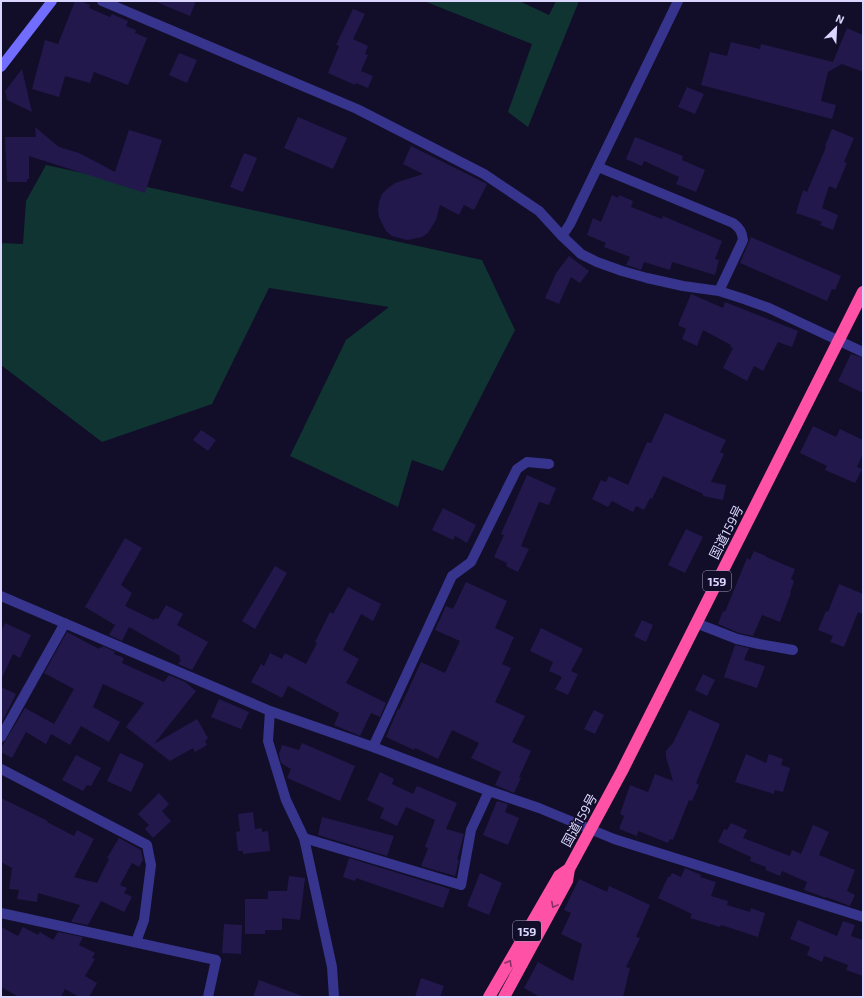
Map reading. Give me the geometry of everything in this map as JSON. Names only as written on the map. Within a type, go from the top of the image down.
[{"type":"highway","name":"国道159号","points":[[504,997],[567,881],[569,869],[622,771],[863,292]]},
{"type":"highway","name":"国道159号","points":[[489,997],[559,876],[569,869]]},
{"type":"main road","points":[[1,67],[52,1]]},
{"type":"street","points":[[102,1],[357,109],[484,174],[539,211],[581,254],[597,262],[676,284],[719,292],[744,299],[769,308],[863,352]]},
{"type":"street","points":[[562,236],[570,224],[678,1]]},
{"type":"street","points":[[598,167],[733,223],[739,227],[743,240],[719,292]]},
{"type":"street","points":[[373,747],[452,576],[471,562],[517,469],[527,462],[550,464]]},
{"type":"street","points":[[1,596],[65,622],[270,711],[539,808],[614,839],[863,917]]},
{"type":"street","points":[[1,737],[65,622]]},
{"type":"street","points":[[696,623],[737,639],[793,650]]},
{"type":"street","points":[[270,711],[268,741],[286,800],[304,838],[332,968],[334,997]]},
{"type":"street","points":[[1,769],[147,845],[151,865],[144,920],[136,942]]},
{"type":"street","points":[[304,838],[462,886],[472,830],[489,791]]},
{"type":"street","points":[[1,913],[216,960],[208,997]]},
{"type":"green space","points":[[424,1],[519,1],[549,15],[556,1],[579,1],[528,127],[508,112],[532,44]]},
{"type":"green space","points":[[46,165],[482,260],[515,330],[443,471],[412,460],[398,507],[290,456],[346,340],[389,307],[269,288],[212,404],[102,442],[1,365],[1,243],[23,244],[26,201]]},
{"type":"building","points":[[75,1],[81,1],[90,5],[89,8],[110,17],[112,14],[128,21],[126,26],[136,30],[135,33],[147,38],[128,85],[94,72],[90,83],[65,76],[59,97],[32,89],[45,40],[58,44]]},
{"type":"building","points":[[154,1],[196,1],[190,16]]},
{"type":"building","points":[[353,9],[365,14],[353,39],[368,46],[365,54],[368,55],[361,71],[373,76],[368,88],[356,83],[355,85],[328,73],[339,46],[336,45]]},
{"type":"building","points":[[847,28],[863,35],[863,72],[842,64],[828,72],[821,101],[836,105],[832,119],[701,85],[710,52],[727,56],[731,42],[760,49],[761,44],[833,62]]},
{"type":"building","points":[[179,53],[197,60],[187,83],[169,75]]},
{"type":"building","points":[[22,69],[32,112],[7,100],[5,91]]},
{"type":"building","points":[[687,87],[704,94],[695,114],[678,107]]},
{"type":"building","points":[[298,117],[347,138],[333,169],[284,148]]},
{"type":"building","points":[[35,127],[59,147],[79,153],[115,172],[129,130],[162,140],[145,193],[29,156],[29,179],[27,179],[27,182],[7,182],[5,137],[36,137]]},
{"type":"building","points":[[832,129],[854,138],[844,162],[847,163],[836,189],[829,186],[822,208],[838,215],[833,230],[820,225],[822,222],[796,213],[803,190],[807,192]]},
{"type":"building","points":[[635,137],[683,156],[682,160],[705,170],[696,192],[676,184],[679,177],[644,161],[642,166],[626,159]]},
{"type":"building","points":[[411,146],[487,184],[474,210],[464,205],[459,215],[440,205],[436,220],[428,233],[422,237],[407,240],[392,236],[386,231],[379,217],[378,210],[382,194],[388,188],[395,183],[423,174],[403,164]]},
{"type":"building","points":[[244,153],[257,158],[243,192],[230,187]]},
{"type":"building","points":[[612,195],[618,198],[619,195],[633,201],[631,207],[662,219],[663,216],[722,241],[715,259],[719,260],[715,275],[672,262],[670,270],[644,262],[641,270],[626,265],[630,257],[604,247],[606,243],[587,235],[593,218],[601,222]]},
{"type":"building","points":[[751,237],[841,276],[835,290],[832,289],[827,301],[740,263]]},
{"type":"building","points":[[569,256],[589,271],[580,283],[571,277],[559,304],[545,298],[556,273]]},
{"type":"building","points":[[691,294],[723,308],[725,302],[798,331],[792,347],[778,342],[763,371],[754,366],[747,381],[723,368],[733,348],[730,347],[731,345],[703,330],[697,346],[682,339],[686,329],[678,325]]},
{"type":"building","points":[[851,354],[863,358],[863,393],[838,381]]},
{"type":"building","points":[[665,413],[726,440],[720,452],[724,454],[711,482],[726,485],[723,500],[703,496],[703,494],[663,476],[652,499],[650,498],[644,510],[636,506],[633,512],[612,501],[608,507],[592,499],[601,480],[606,482],[609,476],[628,485],[647,442],[651,443]]},
{"type":"building","points":[[813,426],[836,437],[840,429],[863,440],[863,454],[857,467],[862,469],[855,483],[825,470],[827,466],[800,453]]},
{"type":"building","points":[[201,430],[216,440],[208,451],[193,440]]},
{"type":"building","points":[[527,475],[556,488],[549,505],[539,502],[521,546],[529,549],[518,572],[506,566],[507,563],[494,557],[504,535],[501,534]]},
{"type":"building","points":[[443,508],[476,525],[467,543],[455,536],[453,540],[432,530]]},
{"type":"building","points":[[686,529],[703,537],[685,573],[668,565]]},
{"type":"building","points":[[125,538],[142,548],[121,585],[132,593],[125,606],[154,620],[155,618],[158,619],[166,605],[183,614],[177,625],[208,642],[192,670],[178,664],[181,660],[179,658],[180,656],[129,627],[122,641],[109,635],[115,625],[85,607]]},
{"type":"building","points":[[754,551],[795,569],[791,579],[794,581],[791,593],[780,622],[762,615],[753,636],[739,633],[718,624],[723,611],[725,612],[747,558],[750,560]]},
{"type":"building","points":[[275,566],[287,573],[255,629],[242,621]]},
{"type":"building","points":[[466,582],[507,601],[495,628],[514,637],[502,664],[511,668],[495,702],[525,716],[512,742],[531,751],[519,777],[521,778],[514,793],[495,785],[501,772],[471,758],[479,743],[452,730],[438,759],[386,737],[421,662],[445,673],[460,641],[435,630],[446,606],[453,609]]},
{"type":"building","points":[[839,584],[863,594],[863,614],[858,612],[844,647],[830,642],[833,636],[818,630],[826,611],[828,612]]},
{"type":"building","points":[[348,587],[381,604],[373,621],[361,614],[343,650],[359,659],[346,683],[386,703],[380,717],[371,713],[360,736],[334,725],[339,713],[288,686],[282,698],[251,682],[261,664],[264,666],[270,653],[282,659],[285,653],[306,664],[330,612],[333,614]]},
{"type":"building","points":[[642,620],[653,625],[646,642],[634,636]]},
{"type":"building","points":[[5,623],[31,635],[20,658],[13,654],[1,680],[1,632]]},
{"type":"building","points":[[541,628],[583,649],[571,671],[578,674],[568,695],[555,689],[562,677],[549,671],[553,662],[530,651]]},
{"type":"building","points":[[67,632],[99,649],[103,646],[115,652],[114,654],[124,658],[122,663],[164,682],[169,675],[185,682],[196,691],[154,744],[197,719],[208,738],[205,741],[207,745],[195,752],[193,748],[170,761],[126,727],[144,703],[103,684],[93,707],[120,722],[109,742],[81,726],[70,745],[51,734],[46,744],[26,732],[12,758],[1,752],[1,748],[25,708],[54,724],[74,689],[44,673]]},
{"type":"building","points":[[735,645],[749,648],[744,660],[765,666],[757,688],[724,677]]},
{"type":"building","points":[[703,674],[715,680],[707,696],[695,690]]},
{"type":"building","points":[[1,687],[16,694],[1,724]]},
{"type":"building","points":[[219,699],[249,712],[241,729],[211,717]]},
{"type":"building","points":[[594,710],[604,715],[595,734],[584,729]]},
{"type":"building","points":[[689,710],[720,724],[696,783],[699,785],[692,801],[689,800],[673,840],[670,839],[668,843],[638,831],[637,836],[619,829],[624,816],[620,814],[630,785],[648,792],[655,774],[673,781],[666,757],[666,751],[673,743]]},
{"type":"building","points":[[302,743],[355,766],[340,801],[287,778],[291,769],[281,763],[279,754],[282,745],[299,750]]},
{"type":"building","points":[[120,753],[144,764],[131,792],[107,781]]},
{"type":"building","points":[[746,754],[766,763],[769,754],[783,759],[781,765],[790,768],[783,792],[775,790],[774,794],[735,782]]},
{"type":"building","points":[[76,755],[101,768],[91,786],[87,785],[83,791],[62,780]]},
{"type":"building","points":[[380,772],[394,779],[392,784],[413,794],[417,786],[457,803],[446,829],[464,834],[457,860],[459,860],[455,876],[421,866],[428,848],[425,847],[435,820],[406,807],[397,826],[380,818],[384,808],[367,800]]},
{"type":"building","points":[[159,793],[169,804],[162,811],[171,821],[153,838],[145,829],[149,825],[138,814]]},
{"type":"building","points":[[1,798],[48,821],[47,822],[74,836],[77,830],[94,839],[74,877],[97,883],[109,859],[107,858],[119,838],[141,850],[143,860],[139,867],[132,863],[120,885],[127,888],[124,893],[132,897],[124,912],[101,901],[88,925],[71,922],[80,905],[38,893],[37,902],[17,899],[19,890],[9,889],[12,868],[1,862]]},
{"type":"building","points":[[497,801],[508,804],[505,812],[519,818],[508,845],[483,835]]},
{"type":"building","points":[[253,812],[255,829],[262,828],[262,832],[268,831],[270,851],[243,854],[243,851],[238,851],[236,832],[240,831],[238,814]]},
{"type":"building","points":[[322,817],[394,836],[387,856],[318,835]]},
{"type":"building","points":[[731,823],[747,830],[743,838],[790,856],[792,850],[801,854],[813,825],[829,832],[819,855],[855,870],[847,891],[855,895],[850,906],[804,890],[807,882],[782,871],[780,876],[766,870],[766,867],[750,861],[751,857],[718,842],[724,829],[727,830]]},
{"type":"building","points":[[349,858],[450,889],[443,908],[356,878],[355,881],[343,877]]},
{"type":"building","points":[[685,868],[701,875],[700,877],[716,882],[711,896],[728,901],[727,905],[750,912],[751,908],[765,913],[758,937],[721,925],[720,927],[690,918],[692,914],[658,898],[668,877],[670,877],[672,873],[681,877]]},
{"type":"building","points":[[480,873],[502,883],[489,915],[467,906]]},
{"type":"building","points":[[289,876],[305,878],[300,920],[282,918],[282,930],[265,930],[265,934],[245,934],[245,899],[268,899],[268,891],[287,891]]},
{"type":"building","points":[[579,879],[607,892],[609,886],[650,905],[636,937],[640,938],[626,967],[630,968],[623,997],[540,997],[524,988],[538,962],[573,981],[582,944],[561,934],[571,913],[564,910]]},
{"type":"building","points":[[798,920],[837,936],[843,921],[855,925],[851,936],[863,940],[863,976],[846,970],[848,965],[824,956],[822,962],[807,955],[810,947],[790,939]]},
{"type":"building","points":[[224,924],[242,925],[241,954],[222,953]]},
{"type":"building","points":[[1,927],[18,936],[23,927],[38,935],[40,932],[53,940],[58,932],[83,937],[79,945],[95,953],[92,958],[95,959],[85,976],[97,983],[89,997],[79,997],[65,989],[61,997],[19,997],[1,987]]},
{"type":"building","points":[[421,978],[444,986],[440,997],[415,997]]},
{"type":"building","points":[[259,980],[302,996],[302,997],[253,997]]}]
